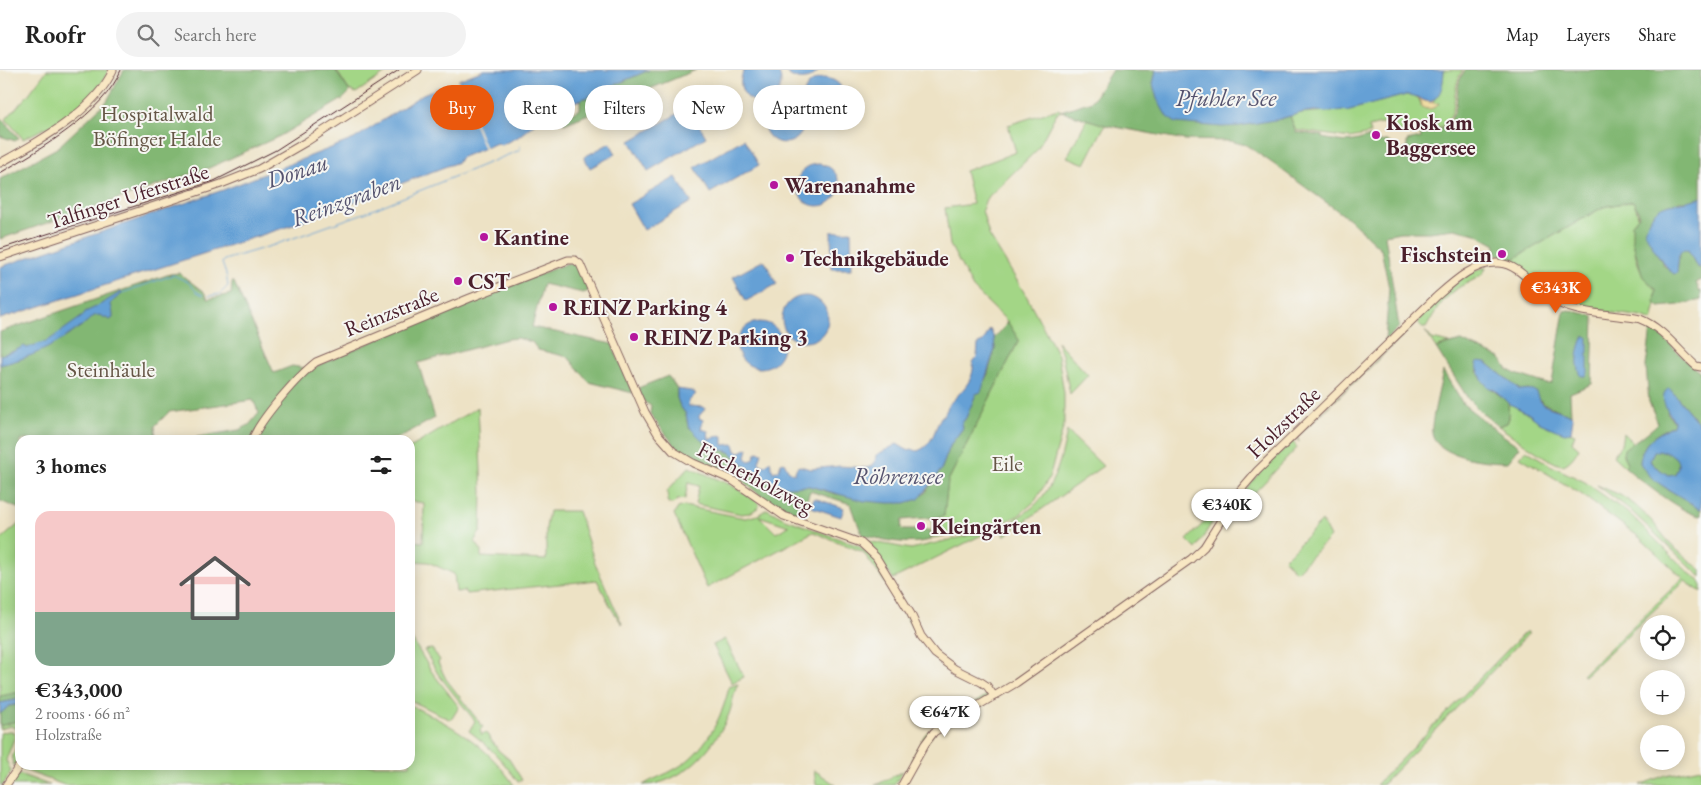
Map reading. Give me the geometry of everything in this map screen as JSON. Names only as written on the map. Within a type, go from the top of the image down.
[{"type":"street","points":[[0,163],[60,126],[81,109],[105,85],[113,70]]},
{"type":"street","name":"Talfinger Uferstraße","points":[[0,257],[221,184],[259,169],[306,142],[418,70]]},
{"type":"street","name":"Reinzstraße","points":[[255,435],[264,419],[302,374],[316,362],[500,286],[568,260],[575,260]]},
{"type":"street","name":"Fischerholzweg","points":[[575,260],[580,264],[591,287],[645,412],[658,434],[673,451],[693,463],[732,480],[784,516],[861,543],[876,557],[911,614],[921,636],[935,654],[955,669],[987,686],[994,696]]},
{"type":"street","name":"Holzstraße","points":[[902,785],[925,744],[934,732],[1044,663],[1191,560],[1204,547],[1238,493],[1257,471],[1436,297],[1456,280],[1477,268],[1490,263],[1502,263],[1512,267],[1545,295],[1567,307],[1637,318],[1661,331],[1696,366],[1701,367]]},
{"type":"street","points":[[6,785],[16,770]]},
{"type":"green space","points":[[47,70],[109,70],[102,83],[78,108],[53,126],[23,139],[6,119]]},
{"type":"green space","name":"Hospitalwald Böfinger Halde","points":[[124,70],[335,70],[350,92],[343,99],[280,136],[209,168],[0,239],[0,179],[57,148],[107,101]]},
{"type":"green space","points":[[336,70],[390,70],[356,93],[349,90]]},
{"type":"green space","points":[[649,70],[696,70],[659,85],[614,85]]},
{"type":"green space","points":[[1112,70],[1156,70],[1155,72],[1280,119],[1290,116],[1296,132],[1349,142],[1370,137],[1375,142],[1387,141],[1403,151],[1407,147],[1407,141],[1421,138],[1420,132],[1438,130],[1452,120],[1456,107],[1459,82],[1465,70],[1701,70],[1701,197],[1691,201],[1679,201],[1650,218],[1645,231],[1664,266],[1677,273],[1679,255],[1682,250],[1688,250],[1697,267],[1701,268],[1701,280],[1696,282],[1699,291],[1701,291],[1701,300],[1659,307],[1655,303],[1656,289],[1643,277],[1632,240],[1632,224],[1639,216],[1633,201],[1603,207],[1512,260],[1496,254],[1496,245],[1476,234],[1454,229],[1429,232],[1400,232],[1385,235],[1399,327],[1385,341],[1389,288],[1381,249],[1349,219],[1275,165],[1246,145],[1230,141],[1185,140],[1105,125],[1061,111],[1092,101]]},
{"type":"green space","points":[[1444,70],[1463,70],[1459,77],[1450,117],[1438,128],[1396,133],[1393,121],[1369,127],[1370,134],[1350,138],[1295,130],[1290,116],[1301,113],[1345,111],[1406,95],[1416,95],[1421,106],[1426,109],[1439,103],[1435,104],[1433,101],[1442,87]]},
{"type":"green space","points":[[585,98],[585,115],[575,120],[575,112],[580,109],[580,100]]},
{"type":"green space","name":"Eile","points":[[1058,109],[1061,111],[1056,114],[1037,150],[986,199],[982,210],[989,235],[1027,297],[1058,355],[1064,393],[1064,425],[1049,478],[1035,501],[1018,516],[979,531],[932,538],[932,519],[944,516],[948,481],[1019,340],[1007,321],[973,288],[950,245],[945,208],[973,204],[965,171],[1016,152],[1008,125]]},
{"type":"green space","points":[[1,118],[19,138],[15,141],[0,136]]},
{"type":"green space","points":[[1087,119],[1105,125],[1085,164],[1067,157]]},
{"type":"green space","points":[[1633,201],[1638,215],[1635,244],[1636,257],[1645,277],[1656,289],[1656,304],[1652,321],[1642,317],[1579,308],[1557,300],[1514,264],[1512,260],[1603,207]]},
{"type":"green space","name":"Steinhäule","points":[[568,263],[577,266],[589,291],[583,293],[543,284],[532,327],[612,344],[633,393],[589,382],[568,357],[538,350],[532,342],[517,338],[507,339],[418,363],[435,418],[404,435],[210,435],[239,430],[249,425],[259,413],[253,400],[169,412],[155,426],[156,435],[15,435],[15,507],[0,501],[0,332],[170,274],[179,273],[204,292],[208,299],[231,294],[232,282],[234,282],[274,373],[292,366],[310,369],[405,327]]},
{"type":"green space","points":[[1486,267],[1479,277],[1458,288],[1447,297],[1426,328],[1422,328],[1418,320],[1440,296],[1466,276]]},
{"type":"green space","points":[[1569,310],[1594,316],[1592,384],[1570,393],[1571,415],[1544,404],[1529,389],[1520,390],[1486,362],[1477,371],[1488,385],[1508,403],[1509,418],[1507,423],[1498,426],[1469,400],[1436,348],[1461,341],[1500,358],[1508,370],[1516,374],[1547,384],[1552,383],[1564,311]]},
{"type":"green space","points":[[1007,321],[1019,340],[948,481],[944,516],[902,520],[901,528],[903,530],[930,530],[931,540],[922,542],[896,542],[862,535],[851,504],[810,491],[800,518],[771,504],[739,478],[694,458],[676,447],[650,414],[651,406],[643,401],[638,388],[668,376],[677,389],[677,398],[686,414],[688,426],[712,447],[730,452],[748,468],[788,487],[809,486],[836,494],[919,497],[925,493],[941,470],[951,444],[963,428],[962,423],[966,418],[976,393],[986,380],[995,349],[994,338]]},
{"type":"green space","points":[[1412,327],[1297,437],[1299,442],[1296,437]]},
{"type":"green space","points":[[1651,329],[1701,373],[1701,426],[1676,396],[1667,412],[1674,422],[1673,425],[1651,439],[1641,455],[1640,463],[1664,487],[1701,509],[1701,516],[1673,504],[1625,467],[1627,463],[1623,455],[1624,449],[1658,423],[1649,402],[1646,366]]},
{"type":"green space","points":[[1425,331],[1432,339],[1450,343],[1436,348]]},
{"type":"green space","points":[[1057,341],[1088,375],[1070,394],[1062,355]]},
{"type":"green space","points":[[1443,371],[1463,404],[1520,447],[1508,462],[1464,457],[1443,448],[1436,441],[1432,429]]},
{"type":"green space","points":[[1508,403],[1529,414],[1540,423],[1575,434],[1572,442],[1579,448],[1572,458],[1563,465],[1551,461],[1498,426],[1507,423],[1509,418]]},
{"type":"green space","points":[[478,407],[482,492],[481,531],[475,541],[481,550],[481,557],[546,560],[546,528],[549,511],[578,511],[595,563],[622,624],[597,580],[466,594],[465,591],[456,592],[454,574],[428,562],[415,561],[415,541],[423,542],[424,503],[415,502],[415,445]]},
{"type":"green space","points":[[1067,431],[1103,466],[1004,536],[1007,527],[1035,505],[1048,489],[1057,471]]},
{"type":"green space","points":[[1623,433],[1632,442],[1624,450],[1623,455],[1627,463],[1625,467],[1613,456],[1621,445]]},
{"type":"green space","points":[[1293,441],[1297,448],[1218,531],[1204,552],[1231,509],[1249,485]]},
{"type":"green space","points":[[1526,450],[1552,466],[1585,482],[1632,516],[1688,572],[1701,582],[1701,592],[1685,581],[1649,615],[1644,615],[1683,578],[1639,537],[1581,494],[1520,457]]},
{"type":"green space","points":[[1659,450],[1672,455],[1677,460],[1678,464],[1675,474],[1668,475],[1653,465],[1650,460],[1653,453]]},
{"type":"green space","points":[[689,467],[731,485],[759,503],[759,507],[750,513],[741,514],[695,504],[699,486],[688,483],[685,499],[677,500],[673,504],[668,503],[667,491]]},
{"type":"green space","points":[[1597,485],[1620,495],[1635,505],[1652,521],[1671,545],[1701,570],[1701,577],[1629,509]]},
{"type":"green space","points":[[1225,501],[1196,549],[1187,540]]},
{"type":"green space","points":[[684,506],[745,518],[758,515],[767,509],[783,518],[859,546],[874,559],[895,593],[921,642],[884,581],[863,552],[813,532],[707,588],[674,514],[678,508]],"holes":[[[759,516],[789,526],[776,533]]]},
{"type":"green space","points":[[1322,521],[1330,537],[1296,572],[1284,559]]},
{"type":"green space","points":[[15,527],[15,728],[11,726],[0,729],[0,540]]},
{"type":"green space","points":[[992,530],[893,579],[868,541],[911,549]]},
{"type":"green space","points":[[1640,619],[1640,623],[1584,676],[1582,675]]},
{"type":"green space","points":[[1525,632],[1528,632],[1528,634],[1382,785],[1376,785]]},
{"type":"green space","points":[[725,639],[744,677],[732,683],[713,645]]},
{"type":"green space","points":[[415,644],[432,672],[459,707],[451,720],[415,702]]},
{"type":"green space","points":[[432,649],[440,660],[438,663],[446,679],[483,727],[480,730],[482,735],[486,733],[499,751],[509,759],[522,780],[518,782],[496,755],[469,731],[475,721],[438,674],[424,650]]},
{"type":"green space","points":[[738,684],[723,727],[706,751],[683,772],[670,779],[643,785],[675,769],[695,754],[716,723],[722,711],[729,687]]},
{"type":"green space","points":[[15,693],[15,700],[0,703],[0,696]]},
{"type":"green space","points":[[989,694],[988,697],[941,724],[911,761],[928,731]]},
{"type":"green space","points":[[15,705],[15,722],[0,726],[0,714],[9,706]]},
{"type":"green space","points":[[415,708],[455,729],[480,747],[503,770],[514,785],[64,785],[24,770],[415,770]]},
{"type":"green space","points":[[12,731],[15,736],[6,760],[11,771],[3,785],[0,785],[0,733]]},
{"type":"green space","points":[[15,750],[15,765],[13,765]]},
{"type":"green space","points":[[1701,768],[1701,785],[1640,785],[1666,775]]},
{"type":"green space","points":[[814,770],[836,785],[816,785]]},
{"type":"green space","points":[[903,771],[894,785],[875,785],[878,784]]},
{"type":"green space","points":[[19,774],[49,785],[11,785]]},
{"type":"sand","points":[[1417,96],[1422,100],[1439,104],[1428,109],[1421,106]]},
{"type":"water","name":"Donau","points":[[484,70],[649,70],[614,85],[585,85],[585,98],[575,102],[575,85],[504,85],[504,130],[527,130],[518,137],[501,145],[497,143],[460,158],[458,162],[296,224],[0,319],[0,267],[223,190],[354,139],[430,91],[430,130],[494,130],[494,85],[460,85],[458,80]]},
{"type":"water","points":[[744,70],[777,70],[781,84],[753,85],[753,101],[746,96],[741,81]]},
{"type":"water","points":[[784,70],[819,70],[811,77],[797,79]]},
{"type":"water","name":"Pfuhler See","points":[[1156,70],[1444,70],[1443,84],[1440,92],[1430,102],[1406,95],[1346,111],[1314,111],[1240,126],[1222,127],[1176,123],[1167,117],[1157,99],[1153,84]]},
{"type":"water","points":[[824,78],[840,85],[808,85]]},
{"type":"water","points":[[673,116],[673,130],[702,130],[706,137],[648,171],[630,141],[649,130],[663,130],[663,122]]},
{"type":"water","points":[[803,130],[795,140],[788,143],[776,142],[765,131]]},
{"type":"water","points":[[744,139],[759,165],[710,193],[695,167]]},
{"type":"water","points":[[610,143],[616,154],[590,168],[584,157]]},
{"type":"water","points":[[822,164],[830,167],[836,173],[839,185],[836,197],[830,203],[814,206],[806,203],[800,197],[797,181],[800,173],[806,167]]},
{"type":"water","points":[[676,177],[691,202],[644,230],[629,204]]},
{"type":"water","points":[[1701,197],[1701,268],[1697,267],[1688,250],[1682,250],[1679,255],[1677,273],[1674,274],[1666,266],[1645,231],[1654,212],[1661,207]]},
{"type":"water","points":[[851,231],[852,269],[832,269],[831,232]]},
{"type":"water","points":[[764,260],[777,284],[746,301],[733,277]]},
{"type":"water","points":[[121,292],[122,294],[111,304],[113,318],[110,320],[99,315],[94,316],[72,333],[39,352],[0,365],[0,355],[24,346],[27,348],[49,340],[83,316],[85,312]]},
{"type":"water","points":[[801,296],[809,296],[818,300],[824,306],[828,319],[824,332],[818,338],[809,342],[801,342],[792,338],[786,332],[782,323],[782,315],[786,306],[792,300]]},
{"type":"water","points":[[756,322],[764,322],[773,326],[779,332],[783,345],[779,358],[773,364],[764,368],[756,368],[747,364],[741,358],[737,349],[737,341],[741,332],[747,326]]},
{"type":"water","name":"Röhrensee","points":[[990,329],[994,338],[995,349],[981,392],[976,394],[962,423],[963,428],[951,444],[941,470],[919,499],[905,503],[864,501],[809,486],[788,487],[771,483],[748,468],[730,452],[712,447],[701,439],[688,426],[686,414],[677,398],[677,389],[692,391],[696,394],[689,401],[688,406],[704,407],[705,409],[699,418],[703,420],[701,429],[708,431],[709,439],[720,435],[723,436],[723,445],[734,444],[736,451],[740,452],[748,448],[746,457],[748,461],[753,460],[757,452],[762,453],[760,464],[765,466],[770,461],[773,472],[779,470],[781,463],[784,462],[788,470],[794,474],[797,467],[800,466],[810,469],[840,466],[867,468],[875,462],[876,455],[897,444],[907,450],[917,451],[927,445],[950,403],[970,379],[973,362],[977,357],[978,344],[983,342]]},
{"type":"water","points":[[1584,336],[1588,337],[1588,373],[1586,376],[1581,376],[1578,356]]},
{"type":"water","points":[[1478,361],[1486,362],[1520,390],[1535,391],[1544,405],[1571,415],[1573,418],[1571,432],[1565,433],[1540,423],[1529,414],[1508,403],[1482,380],[1476,364]]},
{"type":"water","points":[[1669,388],[1701,426],[1701,509],[1661,485],[1649,475],[1640,463],[1641,455],[1647,444],[1673,425],[1674,421],[1664,400],[1665,392]],"holes":[[[1659,450],[1675,457],[1678,464],[1675,474],[1668,475],[1650,461],[1653,453]]]},
{"type":"water","points":[[814,498],[844,508],[841,517],[811,507]]},
{"type":"water","points":[[15,700],[15,705],[9,706],[0,714],[0,703]]},
{"type":"pier","points":[[476,130],[478,130],[486,149],[484,149]]},
{"type":"waterway","name":"Reinzgraben","points":[[209,296],[220,294],[228,286],[222,263],[224,260],[274,245],[367,212],[520,150],[520,146]]},
{"type":"waterway","name":"Reinzgraben","points":[[122,293],[173,275],[188,282],[197,292],[203,295]]},
{"type":"tram line","points":[[0,173],[51,142],[86,115],[113,86],[121,70]]},
{"type":"railway","points":[[0,249],[214,181],[276,150],[399,70]]},
{"type":"place","name":"Kiosk am Baggersee","points":[[1376,135]]},
{"type":"place","name":"Warenanahme","points":[[774,185]]},
{"type":"place","name":"Kantine","points":[[484,237]]},
{"type":"place","name":"Fischstein","points":[[1502,254]]},
{"type":"place","name":"Technikgebäude","points":[[790,258]]},
{"type":"place","name":"CST","points":[[458,281]]},
{"type":"place","name":"REINZ Parking 4","points":[[553,307]]},
{"type":"place","name":"REINZ Parking 3","points":[[634,337]]},
{"type":"place","name":"Kleingärten","points":[[921,526]]}]
